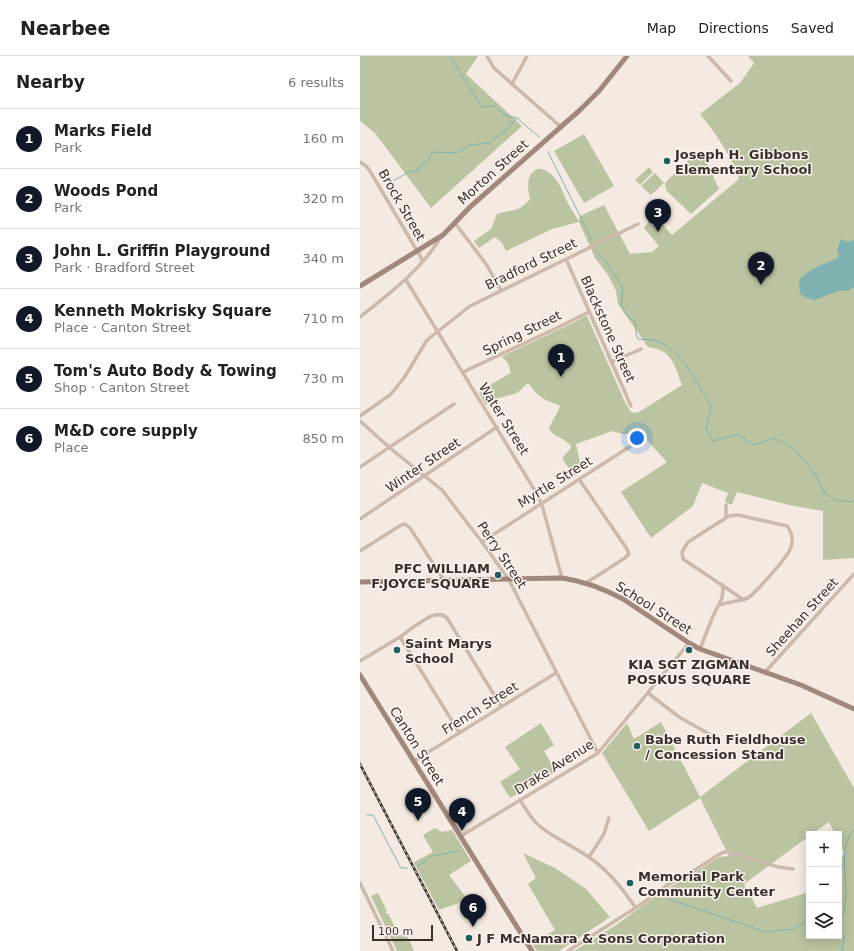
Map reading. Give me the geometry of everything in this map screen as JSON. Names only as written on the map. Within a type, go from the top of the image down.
[{"type":"street","points":[[487,56],[494,68],[561,127]]},
{"type":"street","points":[[512,84],[527,56]]},
{"type":"street","name":"Morton Street","points":[[360,286],[443,235],[470,207],[576,114],[598,91],[627,56]]},
{"type":"street","points":[[708,56],[731,81]]},
{"type":"street","name":"Brock Street","points":[[360,162],[370,170],[424,261]]},
{"type":"street","points":[[455,223],[486,264],[501,290]]},
{"type":"street","name":"Bradford Street","points":[[360,416],[386,399],[395,390],[427,340],[470,306],[638,224]]},
{"type":"street","points":[[360,317],[406,280],[424,261],[443,235]]},
{"type":"street","name":"Blackstone Street","points":[[566,259],[631,406]]},
{"type":"street","name":"Water Street","points":[[406,280],[535,489],[541,502],[562,578]]},
{"type":"street","name":"Spring Street","points":[[463,372],[589,312]]},
{"type":"street","points":[[611,362],[641,349]]},
{"type":"street","points":[[360,467],[454,404]]},
{"type":"street","name":"Perry Street","points":[[360,421],[390,448],[442,490],[482,542],[509,580],[598,753]]},
{"type":"street","name":"Winter Street","points":[[360,519],[497,427]]},
{"type":"street","name":"Myrtle Street","points":[[482,542],[541,502],[640,440]]},
{"type":"street","points":[[579,479],[629,554],[586,583]]},
{"type":"street","points":[[726,505],[726,517]]},
{"type":"street","points":[[719,605],[744,600],[750,596],[787,556],[792,543],[791,532],[785,525],[738,515],[726,517],[688,542],[682,554],[684,559],[744,600]]},
{"type":"street","points":[[360,550],[405,524],[410,528],[444,581]]},
{"type":"street","name":"Sheehan Street","points":[[766,673],[767,670],[854,574]]},
{"type":"street","name":"School Street","points":[[360,582],[562,578],[586,583],[623,599],[700,649],[816,691],[854,709]]},
{"type":"street","points":[[700,649],[723,593],[721,584]]},
{"type":"street","points":[[360,661],[433,615],[441,614],[447,618],[501,706]]},
{"type":"street","points":[[400,637],[459,732]]},
{"type":"street","name":"Drake Avenue","points":[[461,836],[598,753],[689,643]]},
{"type":"street","name":"French Street","points":[[414,761],[556,672]]},
{"type":"street","name":"Canton Street","points":[[360,675],[532,951]]},
{"type":"street","points":[[648,693],[679,717],[718,739]]},
{"type":"street","points":[[520,800],[529,814],[541,827],[589,856],[613,878],[635,908]]},
{"type":"street","points":[[589,856],[604,834],[609,818]]},
{"type":"street","points":[[568,951],[663,888],[724,852],[730,852],[778,867],[793,868]]},
{"type":"street","points":[[360,883],[393,951]]},
{"type":"green space","points":[[360,56],[478,56],[466,74],[522,126],[431,208],[375,133],[360,121]]},
{"type":"green space","points":[[748,56],[854,56],[854,558],[823,560],[823,511],[789,505],[737,492],[732,505],[725,502],[728,493],[702,483],[693,506],[651,538],[621,492],[667,462],[644,437],[612,431],[576,444],[581,470],[577,475],[574,475],[563,460],[563,457],[571,446],[549,429],[560,406],[541,397],[529,384],[517,393],[499,398],[486,405],[479,393],[511,373],[508,363],[502,357],[585,316],[587,316],[630,411],[633,413],[639,412],[682,385],[674,365],[668,355],[663,351],[648,347],[618,304],[616,291],[608,275],[595,258],[579,222],[552,229],[506,251],[502,243],[495,237],[479,248],[474,241],[491,229],[497,214],[519,209],[530,199],[528,189],[529,178],[537,169],[543,169],[557,180],[569,205],[579,221],[580,216],[604,205],[630,254],[652,252],[659,246],[644,228],[653,215],[659,221],[662,218],[666,222],[663,225],[672,235],[739,179],[728,154],[717,136],[700,114],[740,83],[754,63]]},
{"type":"green space","points":[[584,134],[614,186],[584,203],[554,151]]},
{"type":"green space","points":[[697,152],[700,155],[703,154],[719,189],[691,214],[666,190],[665,183]]},
{"type":"green space","points":[[649,167],[653,172],[640,185],[635,180]]},
{"type":"green space","points":[[655,173],[664,183],[651,195],[641,186]]},
{"type":"green space","points":[[811,713],[854,788],[854,951],[574,951],[616,925],[666,889],[690,876],[719,857],[729,856],[700,798],[649,831],[602,753],[627,723],[634,739],[661,722],[700,797]],"holes":[[[829,822],[834,831],[842,831],[842,849],[844,853],[842,857],[842,939],[806,939],[806,893],[757,908],[744,884],[806,838],[806,831],[816,831]]]},
{"type":"green space","points":[[541,723],[554,745],[544,751],[556,772],[510,798],[500,782],[520,769],[505,747]]},
{"type":"green space","points":[[435,828],[442,832],[452,830],[471,861],[449,875],[468,900],[439,910],[414,863],[433,852],[423,835]]},
{"type":"green space","points":[[523,853],[555,868],[586,889],[610,917],[559,951],[537,951],[532,944],[555,930],[528,884],[536,878]]},
{"type":"green space","points":[[378,893],[387,911],[385,912],[387,914],[388,913],[399,936],[406,933],[414,951],[397,951],[371,896]]},
{"type":"water","points":[[841,239],[848,242],[854,240],[854,287],[848,291],[838,291],[815,300],[800,294],[799,280],[812,269],[838,258],[839,255],[837,250]]},
{"type":"waterway","points":[[450,56],[482,107],[494,106],[505,115],[517,118],[539,137]]},
{"type":"waterway","points":[[391,182],[409,172],[418,170],[421,165],[427,162],[433,152],[457,153],[470,145],[489,143],[505,131],[517,118]]},
{"type":"waterway","points":[[548,152],[592,240]]},
{"type":"waterway","points":[[598,254],[605,260],[623,288],[621,306],[628,317],[635,321],[638,339],[655,340],[666,346],[682,360],[695,379],[711,406],[706,429],[713,441],[738,434],[754,445],[775,438],[793,448],[813,471],[825,493],[836,500],[852,502],[854,500]]},
{"type":"waterway","points":[[367,815],[373,815],[401,868],[407,868]]},
{"type":"waterway","points":[[842,916],[846,897],[844,860],[846,843],[854,829]]},
{"type":"waterway","points":[[418,866],[432,856],[459,851]]},
{"type":"waterway","points":[[669,899],[766,932],[794,929],[806,921]]},
{"type":"waterway","points":[[842,936],[844,937],[842,951]]},
{"type":"railway","points":[[360,764],[457,951]]},
{"type":"place","name":"Joseph H. Gibbons Elementary School","points":[[667,161]]},
{"type":"place","name":"John L. Griffin Playground","points":[[658,232]]},
{"type":"place","name":"Woods Pond","points":[[761,285]]},
{"type":"place","name":"Marks Field","points":[[561,377]]},
{"type":"place","name":"PFC WILLIAM F.JOYCE SQUARE","points":[[498,575]]},
{"type":"place","name":"Saint Marys School","points":[[397,650]]},
{"type":"place","name":"KIA SGT ZIGMAN POSKUS SQUARE","points":[[689,650]]},
{"type":"place","name":"Babe Ruth Fieldhouse / Concession Stand","points":[[637,746]]},
{"type":"place","name":"Tom's Auto Body & Towing","points":[[418,821]]},
{"type":"place","name":"Kenneth Mokrisky Square","points":[[462,831]]},
{"type":"place","name":"Memorial Park Community Center","points":[[630,883]]},
{"type":"place","name":"M&D core supply","points":[[473,927]]},
{"type":"place","name":"J F McNamara & Sons Corporation","points":[[469,938]]}]
